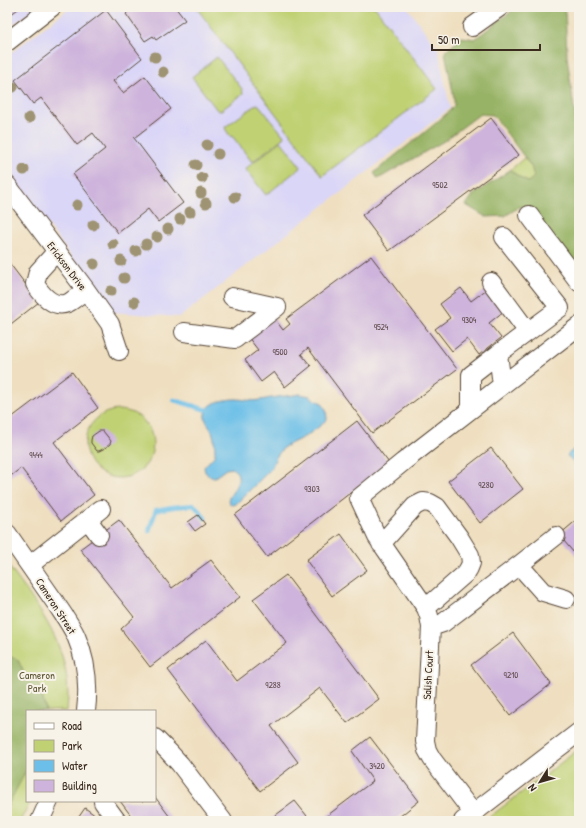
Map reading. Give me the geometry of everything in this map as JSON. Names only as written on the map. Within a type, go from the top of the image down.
[{"type":"street","points":[[7,42],[52,7]]},
{"type":"street","points":[[472,27],[500,7]]},
{"type":"street","name":"Erickson Drive","points":[[7,185],[110,324],[119,351]]},
{"type":"street","points":[[530,215],[579,282]]},
{"type":"street","points":[[471,410],[471,376],[560,308],[504,237]]},
{"type":"street","points":[[57,251],[38,272],[35,284],[43,296],[57,304],[68,303],[86,290]]},
{"type":"street","points":[[491,282],[528,332]]},
{"type":"street","points":[[184,332],[235,338],[277,307],[232,297]]},
{"type":"street","points":[[471,410],[579,326]]},
{"type":"street","points":[[498,354],[502,385]]},
{"type":"street","name":"Salish Court","points":[[468,817],[432,759],[427,750],[425,741],[430,627],[429,616],[426,608],[379,541],[358,498],[471,410]]},
{"type":"street","points":[[379,541],[415,506],[423,502],[430,503],[437,507],[459,537],[470,555],[471,563],[469,568],[466,573],[426,608]]},
{"type":"street","points":[[30,565],[94,514],[99,535]]},
{"type":"street","name":"Cameron Street","points":[[7,533],[30,565],[76,636],[87,679],[88,696],[86,710]]},
{"type":"street","points":[[430,627],[443,623],[556,536]]},
{"type":"street","points":[[519,565],[543,592],[566,599]]},
{"type":"street","points":[[468,817],[579,732]]},
{"type":"street","points":[[156,739],[180,764],[223,821]]},
{"type":"street","points":[[40,821],[49,802]]},
{"type":"street","points":[[103,802],[117,821]]},
{"type":"shaded area","points":[[7,7],[37,7],[7,29]]},
{"type":"shaded area","points":[[71,7],[407,7],[438,49],[450,108],[180,317],[112,312],[7,169],[7,56]]},
{"type":"green space","points":[[196,7],[375,7],[437,89],[322,176]]},
{"type":"green space","points":[[517,7],[565,7],[567,56],[579,145],[579,275],[529,208],[519,207],[505,216],[486,217],[466,205],[473,195],[510,170],[528,182],[534,177],[531,166],[493,115],[480,114],[444,141],[378,179],[374,173],[435,124],[454,106],[454,98],[445,52],[462,37],[475,39]]},
{"type":"green space","points":[[217,57],[242,89],[243,94],[220,111],[217,110],[192,77]]},
{"type":"green space","points":[[257,104],[284,136],[252,162],[233,137],[230,136],[225,127]]},
{"type":"green space","points":[[281,141],[301,167],[266,195],[245,169]]},
{"type":"green space","points":[[524,158],[531,166],[535,177],[528,182],[510,170]]},
{"type":"green space","points":[[112,410],[126,410],[138,415],[148,425],[153,437],[153,451],[148,463],[138,473],[126,478],[112,478],[100,473],[90,463],[85,451],[85,437],[90,425],[100,415]]},
{"type":"green space","name":"Cameron Park","points":[[7,564],[32,598],[52,632],[60,650],[68,689],[67,710],[26,710],[26,802],[30,802],[20,821],[7,821]]},
{"type":"green space","points":[[7,655],[18,660],[28,681],[37,676],[46,710],[26,710],[26,771],[7,807]]},
{"type":"green space","points":[[579,749],[579,821],[484,821]]},
{"type":"water","points":[[300,394],[310,396],[322,403],[326,410],[327,419],[306,436],[284,447],[276,457],[271,469],[236,504],[231,505],[228,500],[237,483],[238,475],[236,472],[232,468],[226,469],[215,477],[211,477],[205,472],[204,467],[215,455],[213,434],[205,418],[206,410],[213,404],[227,400],[236,399],[257,401]]},
{"type":"water","points":[[579,445],[579,463],[576,466],[567,455]]},
{"type":"building","points":[[7,7],[21,7],[7,17]]},
{"type":"building","points":[[175,7],[185,20],[156,40],[153,36],[145,41],[126,14],[128,12],[125,8]]},
{"type":"building","points":[[106,10],[142,58],[113,81],[123,93],[145,76],[171,109],[134,138],[183,203],[158,222],[148,209],[118,233],[73,174],[105,149],[93,133],[77,145],[41,98],[33,104],[15,80]]},
{"type":"building","points":[[491,118],[519,155],[389,251],[362,215]]},
{"type":"building","points":[[371,256],[457,369],[372,433],[308,348],[301,354],[311,366],[285,387],[274,372],[261,382],[245,360],[258,350],[248,337],[274,318],[283,330],[290,324],[286,319]]},
{"type":"building","points":[[7,260],[39,302],[7,327]]},
{"type":"building","points":[[461,288],[471,301],[487,289],[504,311],[489,323],[501,338],[479,355],[467,339],[452,351],[435,329],[450,318],[440,304]]},
{"type":"building","points":[[72,372],[98,408],[54,442],[94,495],[61,521],[21,468],[8,478],[7,477],[7,421]]},
{"type":"building","points":[[357,421],[389,463],[267,557],[235,515]]},
{"type":"building","points":[[99,431],[103,431],[111,441],[105,448],[97,451],[91,443],[91,440],[92,436]]},
{"type":"building","points":[[491,448],[523,489],[480,523],[448,481]]},
{"type":"building","points":[[198,515],[205,524],[195,531],[188,522]]},
{"type":"building","points":[[579,518],[579,559],[559,535]]},
{"type":"building","points":[[119,520],[172,588],[211,560],[240,597],[150,667],[121,629],[134,617],[80,549]]},
{"type":"building","points":[[341,534],[367,570],[332,596],[306,560]]},
{"type":"building","points":[[286,575],[379,699],[347,723],[320,688],[271,726],[298,762],[260,791],[168,670],[206,640],[237,681],[287,643],[253,599]]},
{"type":"building","points":[[513,633],[551,684],[510,716],[471,665]]},
{"type":"building","points":[[370,737],[419,801],[394,821],[320,821],[373,781],[352,751]]},
{"type":"building","points":[[156,798],[173,821],[135,821],[121,802],[156,802]]},
{"type":"building","points":[[295,801],[311,821],[269,820]]},
{"type":"building","points":[[85,808],[103,821],[76,821]]},
{"type":"waterway","points":[[174,400],[207,410]]},
{"type":"waterway","points":[[149,531],[156,510],[194,505],[205,518]]}]
